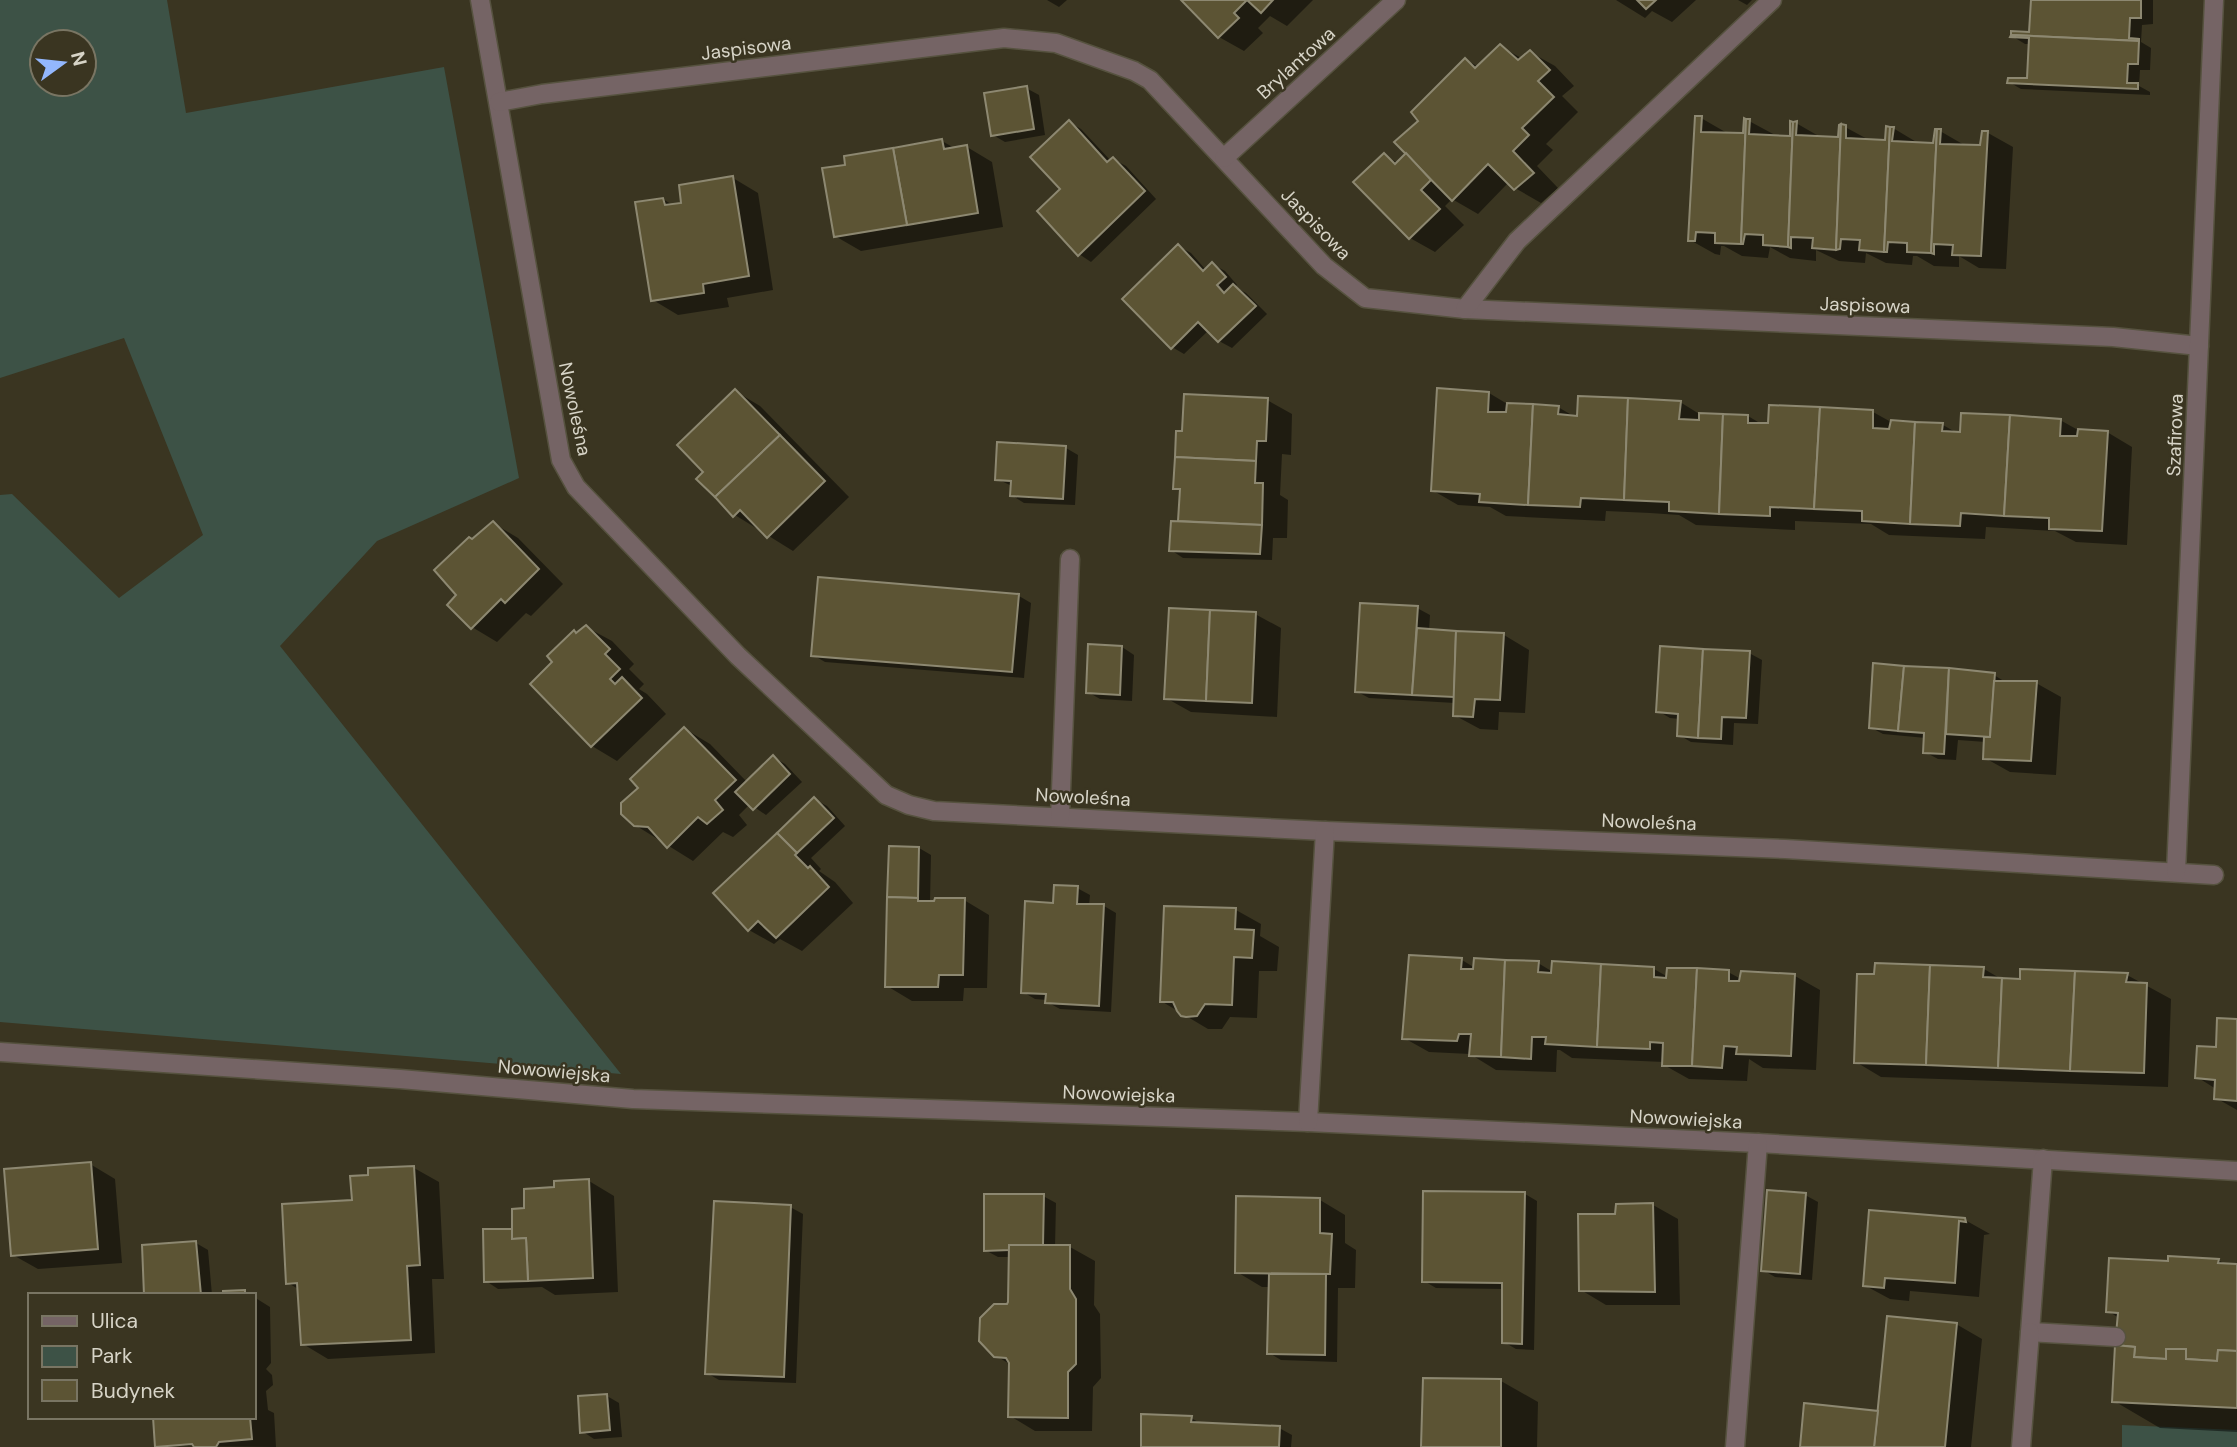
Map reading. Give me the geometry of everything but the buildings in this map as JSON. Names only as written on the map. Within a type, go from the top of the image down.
[{"type":"street","name":"Nowoleśna","points":[[480,0],[561,460],[576,487],[738,656],[886,795],[909,805],[934,811],[1325,831],[1785,849],[2214,875]]},
{"type":"street","name":"Brylantowa","points":[[1224,158],[1396,0]]},
{"type":"street","points":[[1465,309],[1517,241],[1772,0]]},
{"type":"street","name":"Szafirowa","points":[[2176,872],[2214,0]]},
{"type":"street","name":"Jaspisowa","points":[[499,102],[555,92],[1004,38],[1056,43],[1134,71],[1150,80],[1324,266],[1365,298],[1465,309],[2113,337],[2199,346]]},
{"type":"street","points":[[1060,817],[1070,559]]},
{"type":"street","points":[[1308,1122],[1325,831]]},
{"type":"street","name":"Nowowiejska","points":[[0,1052],[386,1078],[633,1099],[1308,1122],[1758,1143],[2237,1171]]},
{"type":"street","points":[[1735,1447],[1758,1143]]},
{"type":"street","points":[[2021,1447],[2043,1159]]},
{"type":"street","points":[[2030,1332],[2116,1337]]},
{"type":"green space","points":[[0,0],[167,0],[186,113],[444,67],[519,478],[377,541],[280,646],[621,1074],[0,1022],[0,495],[12,494],[119,598],[203,535],[124,338],[0,378]]},
{"type":"green space","points":[[2122,1425],[2237,1430],[2237,1447],[2122,1447]]}]
